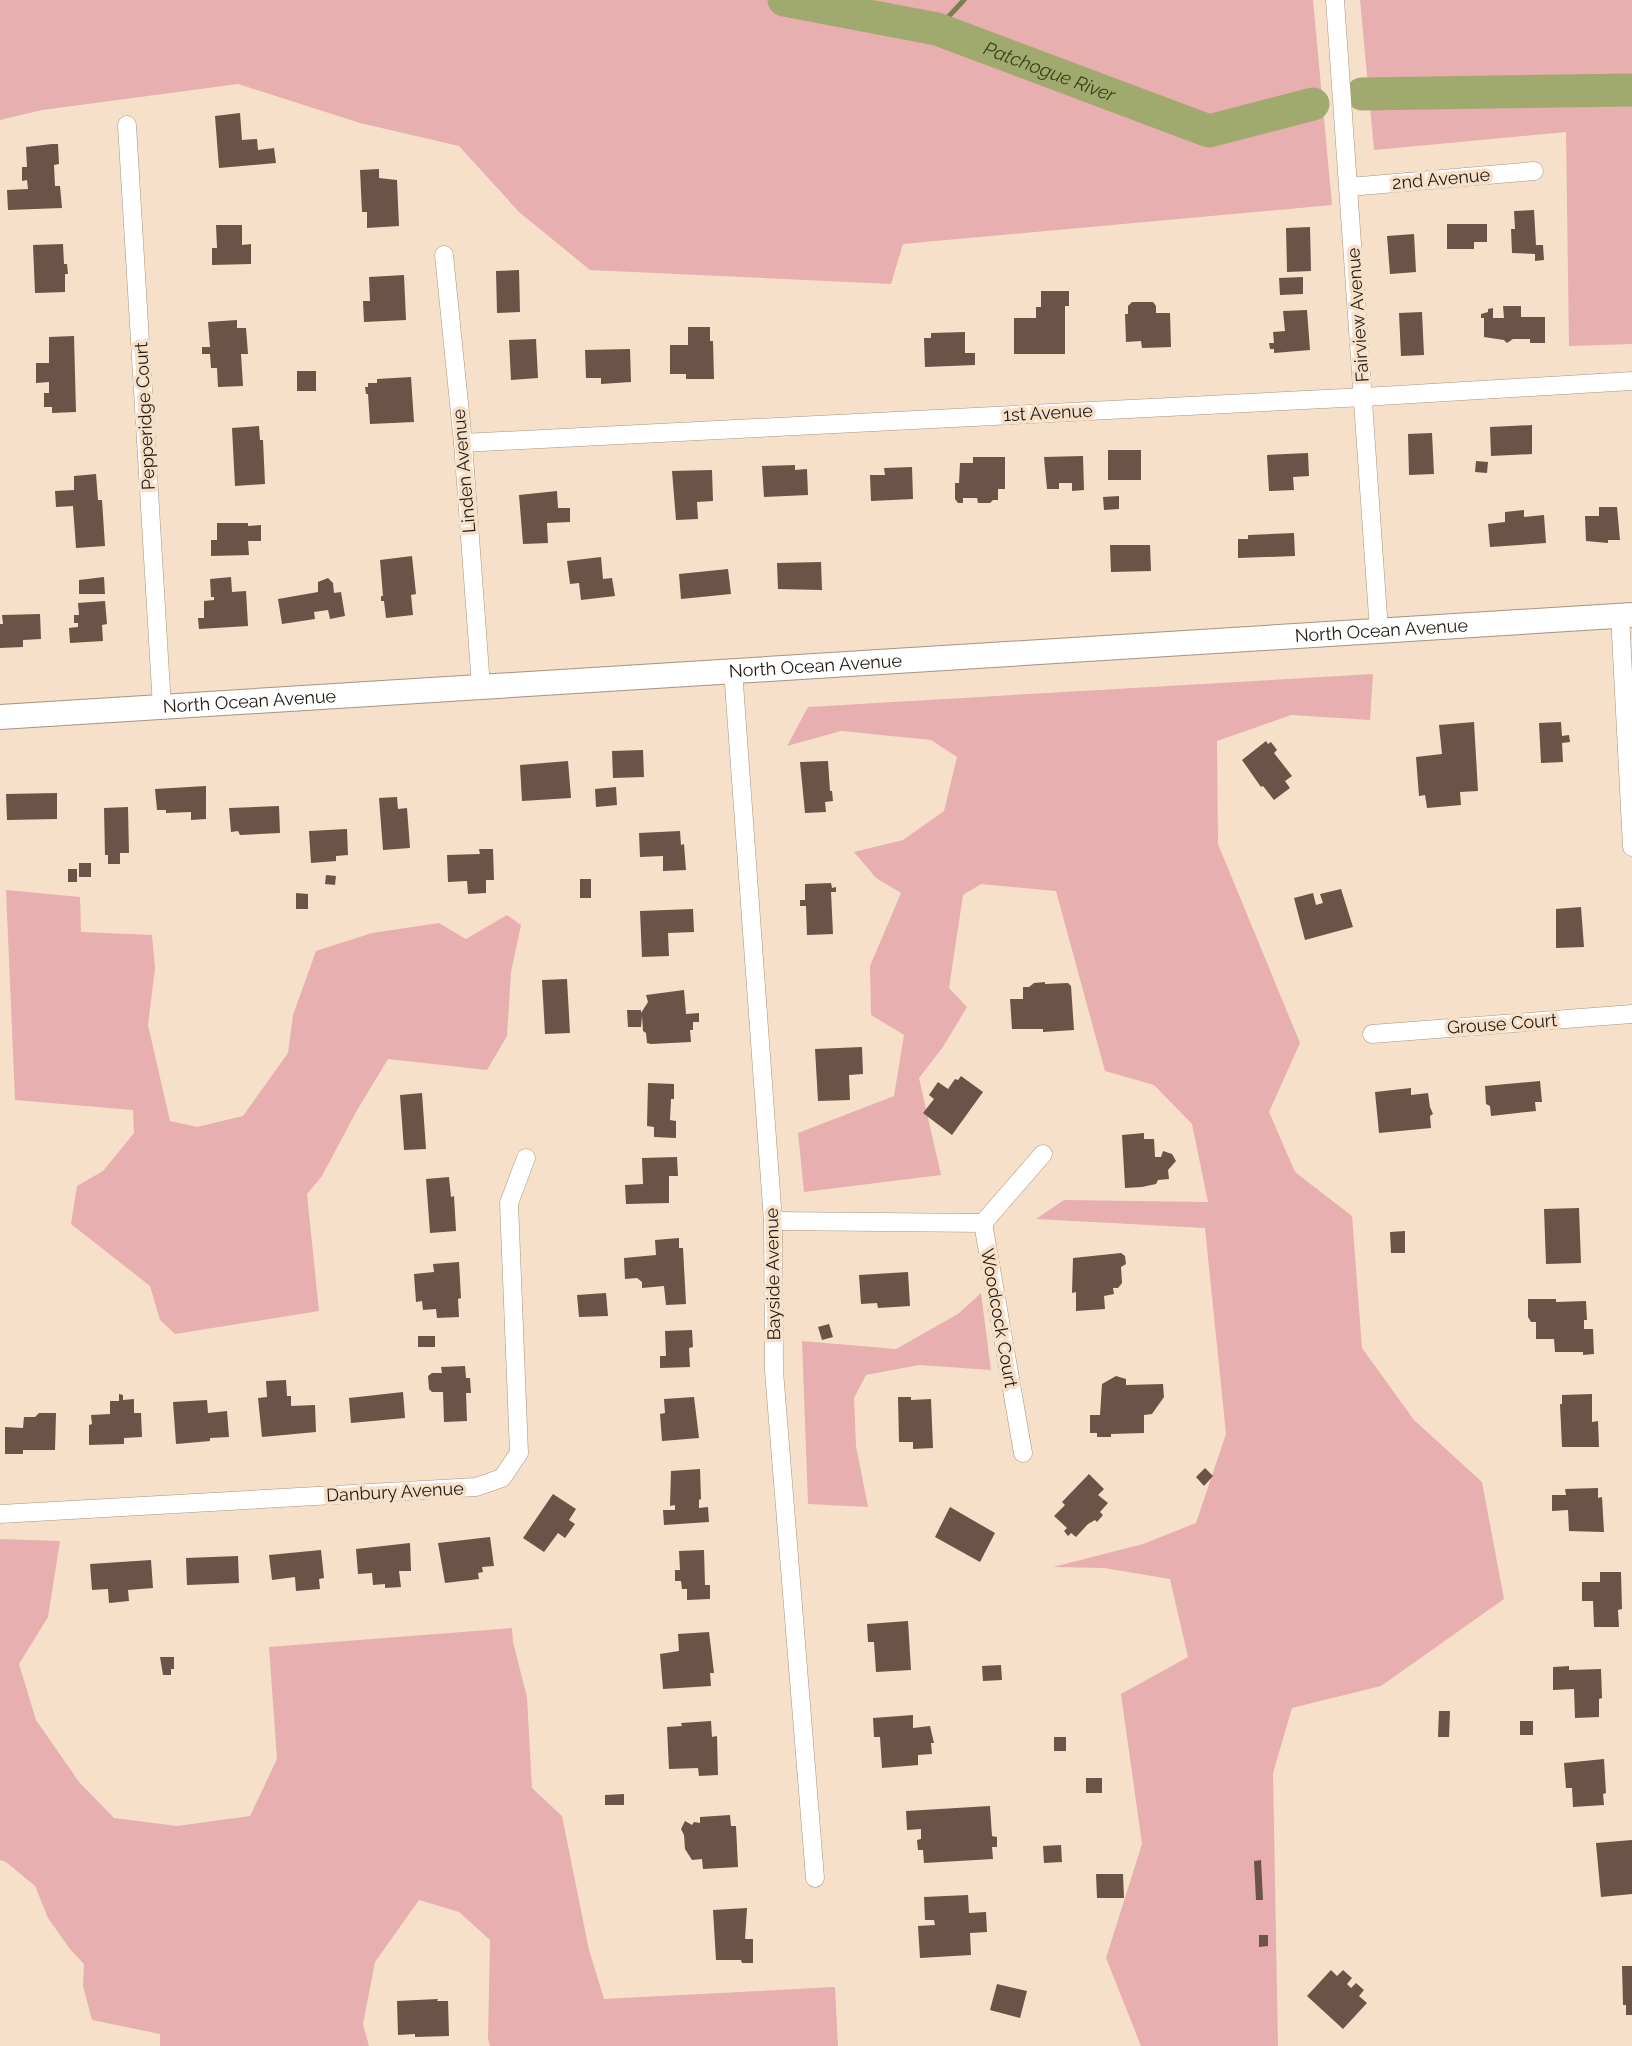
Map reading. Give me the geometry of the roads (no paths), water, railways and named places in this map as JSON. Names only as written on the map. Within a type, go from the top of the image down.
[{"type":"main road","name":"North Ocean Avenue","points":[[0,717],[1626,615]]},
{"type":"street","name":"Fairview Avenue","points":[[1335,0],[1379,631]]},
{"type":"street","name":"Pepperidge Court","points":[[127,125],[162,707]]},
{"type":"street","name":"2nd Avenue","points":[[1349,187],[1534,171]]},
{"type":"street","name":"Linden Avenue","points":[[444,255],[463,443],[481,686]]},
{"type":"street","name":"1st Avenue","points":[[463,443],[1632,381]]},
{"type":"street","points":[[1626,615],[1632,847]]},
{"type":"street","name":"Bayside Avenue","points":[[733,670],[773,1220],[774,1371],[815,1878]]},
{"type":"street","name":"Grouse Court","points":[[1371,1034],[1632,1014]]},
{"type":"street","points":[[983,1223],[1043,1153]]},
{"type":"street","name":"Danbury Avenue","points":[[0,1514],[476,1488],[502,1478],[519,1453],[509,1203],[526,1157]]},
{"type":"street","name":"Woodcock Court","points":[[773,1220],[983,1223],[1023,1453]]},
{"type":"waterway","name":"Patchogue River","points":[[784,0],[937,29],[1209,131],[1313,104]]},
{"type":"waterway","points":[[937,29],[964,0]]},
{"type":"waterway","name":"Patchogue River","points":[[1362,94],[1632,90]]}]
